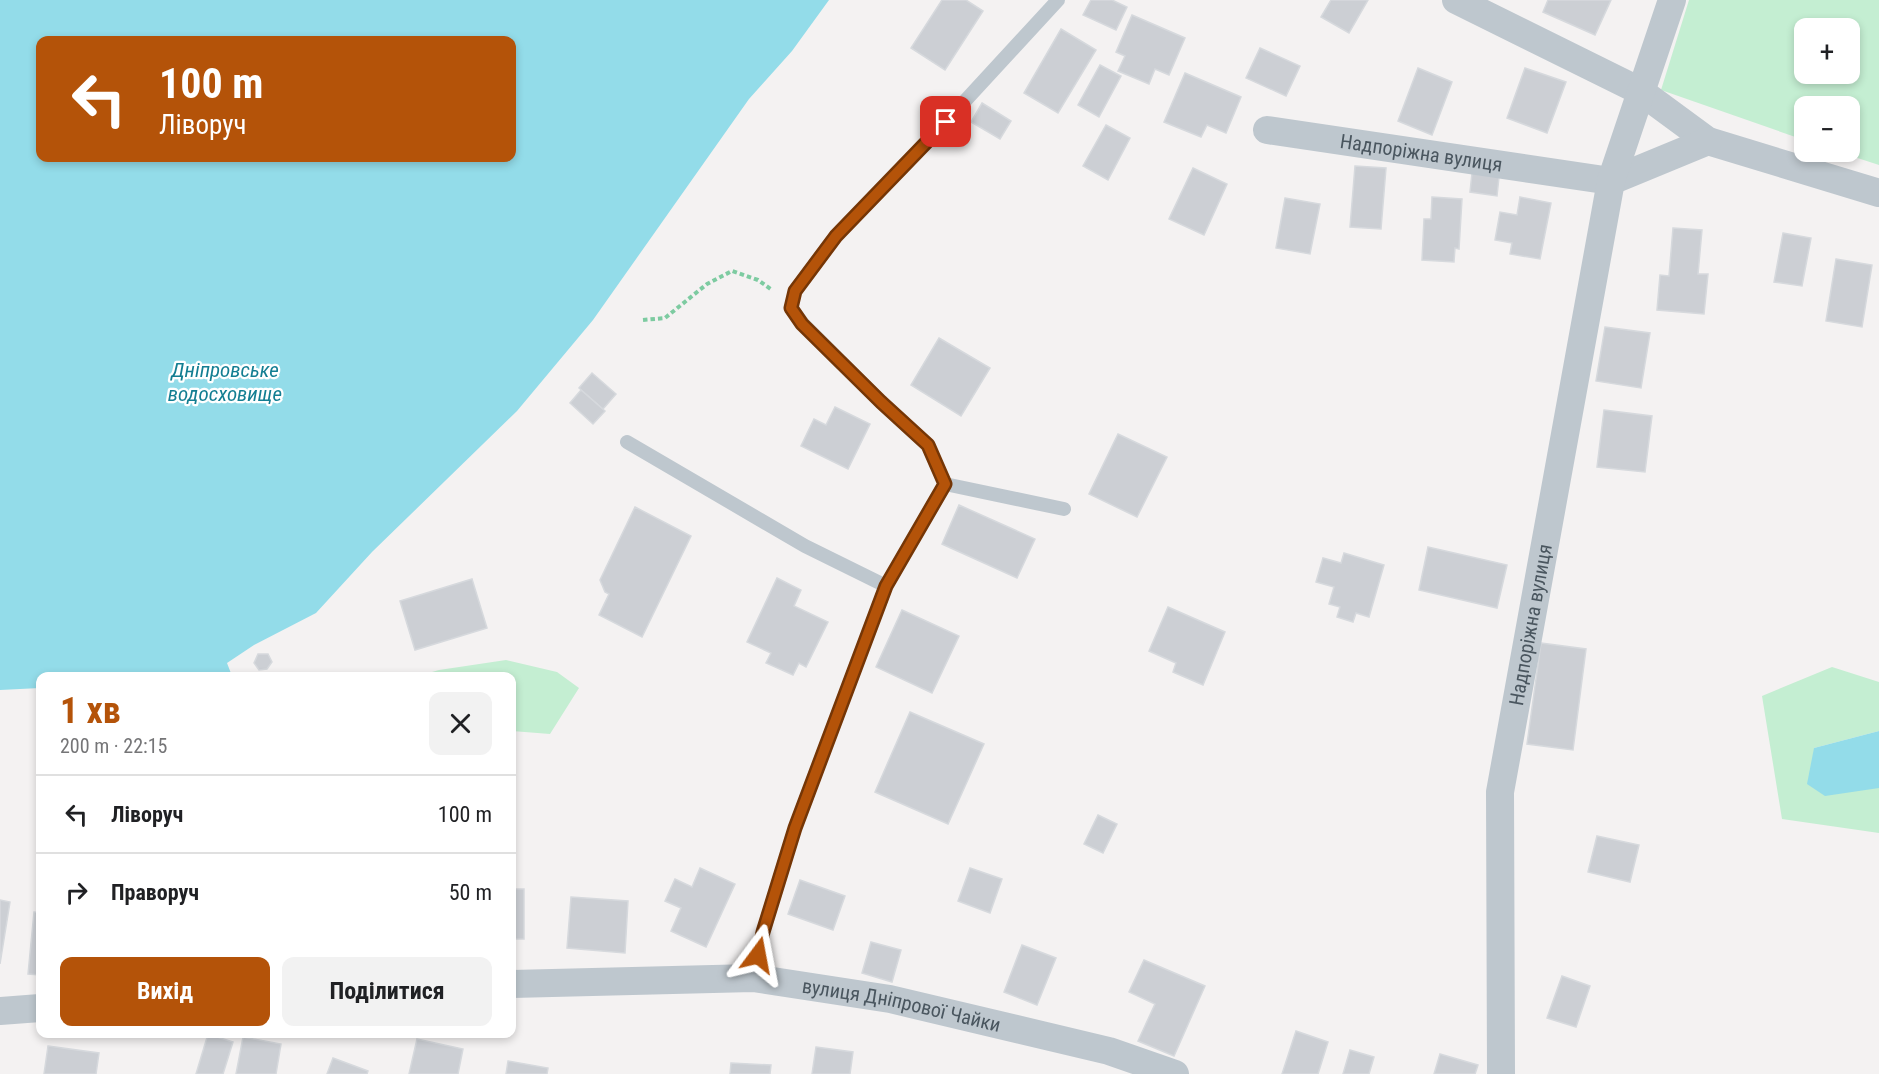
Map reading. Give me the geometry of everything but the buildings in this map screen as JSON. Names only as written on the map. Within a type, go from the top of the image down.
[{"type":"street","points":[[1456,0],[1640,91],[1708,141],[1879,193]]},
{"type":"street","name":"Надпоріжна вулиця","points":[[1502,1074],[1500,792],[1611,181],[1672,0]]},
{"type":"street","name":"Надпоріжна вулиця","points":[[1267,130],[1611,181]]},
{"type":"street","points":[[1611,181],[1708,141]]},
{"type":"street","name":"вулиця Дніпрової Чайки","points":[[516,984],[753,978],[890,999],[1109,1051],[1175,1074]]},
{"type":"street","points":[[0,1011],[36,1008]]},
{"type":"lane","points":[[945,484],[928,445],[802,324],[791,308],[795,291],[836,236],[930,139],[1058,0]]},
{"type":"lane","points":[[627,442],[805,546],[886,586]]},
{"type":"lane","points":[[945,484],[1064,509]]},
{"type":"lane","points":[[753,978],[763,932],[795,828],[886,586],[945,484]]},
{"type":"path","points":[[643,320],[665,318],[707,284],[732,271],[758,280],[792,305]]},
{"type":"green space","points":[[1689,0],[1879,0],[1879,165],[1860,159],[1860,96],[1794,96],[1794,137],[1661,90]]},
{"type":"green space","points":[[506,660],[557,672],[579,688],[550,734],[516,731],[516,672],[432,672]]},
{"type":"green space","points":[[1832,667],[1879,682],[1879,731],[1814,748],[1874,788],[1879,788],[1879,833],[1782,819],[1762,696]]},
{"type":"water","name":"Дніпровське водосховище","points":[[0,0],[829,0],[792,51],[749,99],[593,320],[517,411],[372,552],[316,613],[254,645],[227,663],[230,672],[36,672],[36,688],[0,690]]},
{"type":"water","points":[[1879,731],[1879,788],[1825,796],[1807,784],[1814,748]]},
{"type":"route","points":[[758,955],[795,828],[886,586],[945,484],[928,445],[802,324],[791,308],[795,291],[836,236],[946,122]]}]
